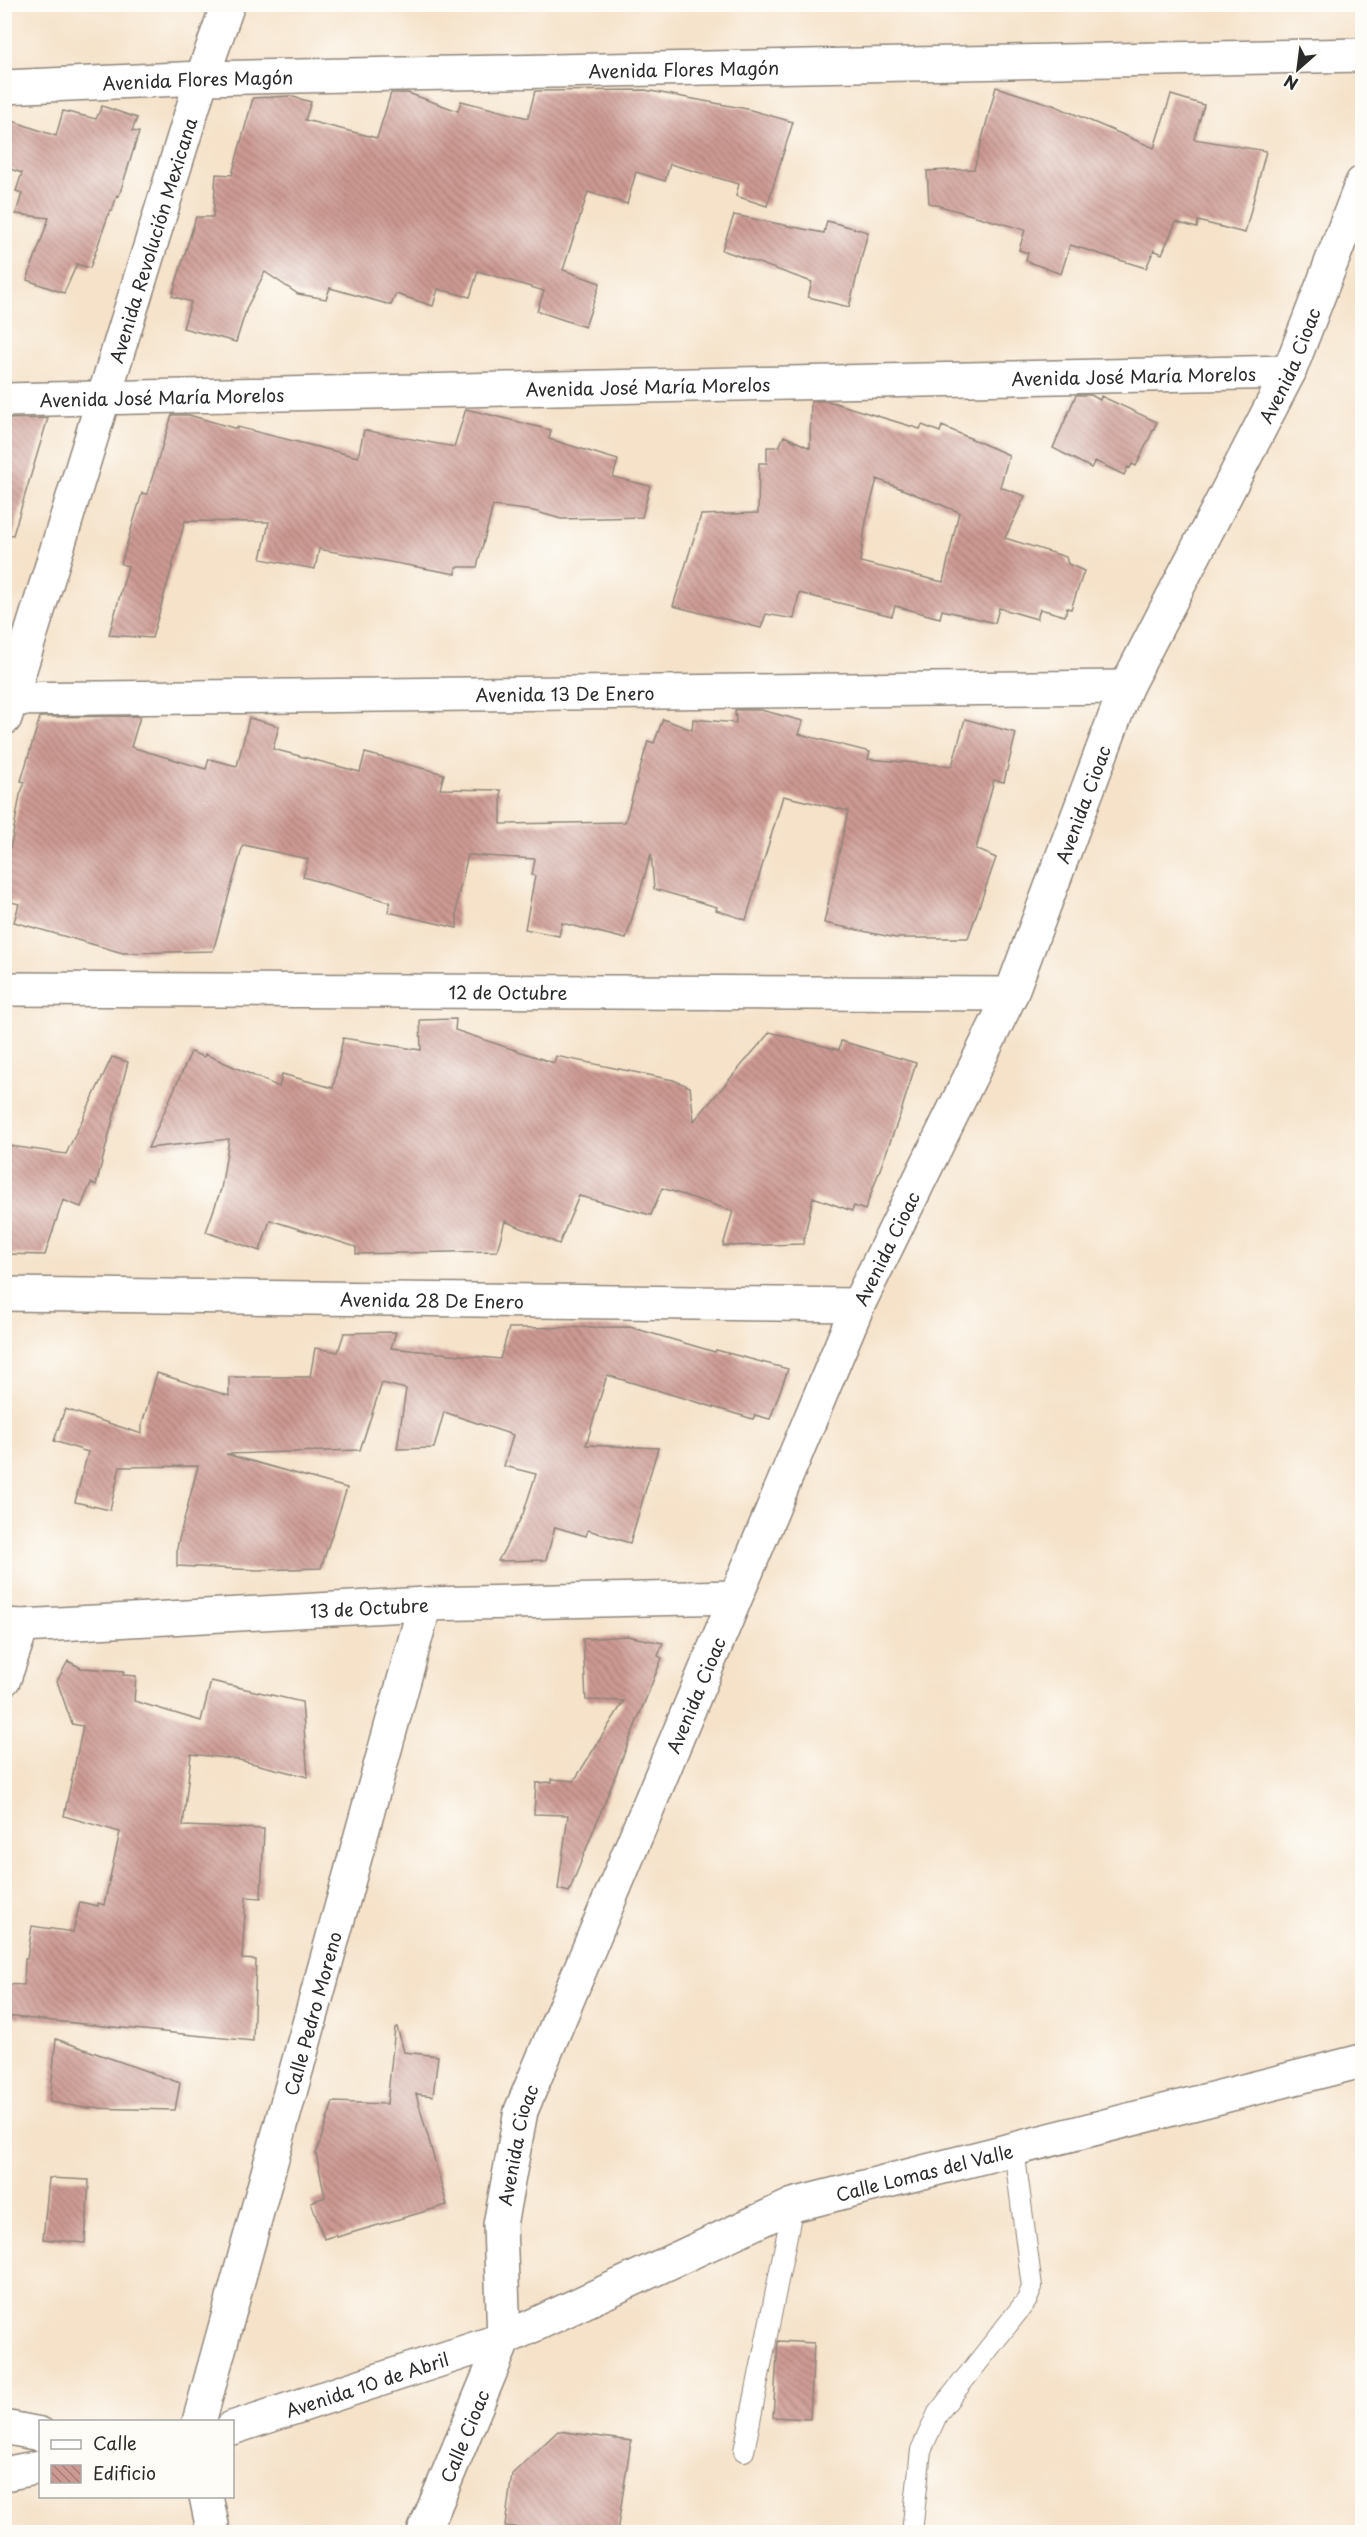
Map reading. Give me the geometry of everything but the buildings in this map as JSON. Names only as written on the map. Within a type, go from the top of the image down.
[{"type":"street","name":"Avenida Revolución Mexicana","points":[[6,706],[105,398],[202,78],[228,4]]},
{"type":"street","name":"Avenida Flores Magón","points":[[4,87],[202,78],[1362,55]]},
{"type":"street","name":"Avenida Cioac","points":[[504,2339],[500,2225],[521,2111],[858,1305],[1011,994],[1126,687],[1289,372],[1362,183]]},
{"type":"street","name":"Avenida José María Morelos","points":[[4,400],[1289,372]]},
{"type":"street","name":"Avenida 13 De Enero","points":[[6,706],[1126,687]]},
{"type":"street","name":"12 de Octubre","points":[[4,989],[1011,994]]},
{"type":"street","name":"Avenida 28 De Enero","points":[[4,1294],[858,1305]]},
{"type":"street","name":"13 de Octubre","points":[[13,1625],[425,1604],[735,1597]]},
{"type":"street","name":"Calle Pedro Moreno","points":[[199,2420],[425,1604]]},
{"type":"street","points":[[4,1679],[13,1625]]},
{"type":"street","name":"Calle Lomas del Valle","points":[[504,2339],[793,2205],[1362,2061]]},
{"type":"street","name":"Avenida 10 de Abril","points":[[234,2427],[504,2339]]},
{"type":"street","name":"Calle Cioac","points":[[424,2532],[504,2339]]},
{"type":"street","points":[[4,2427],[39,2434]]},
{"type":"street","points":[[4,2474],[39,2467]]},
{"type":"street","points":[[206,2498],[211,2532]]},
{"type":"lane","points":[[912,2532],[921,2450],[938,2414],[1027,2300],[1032,2287],[1014,2149]]},
{"type":"lane","points":[[744,2451],[793,2205]]}]
